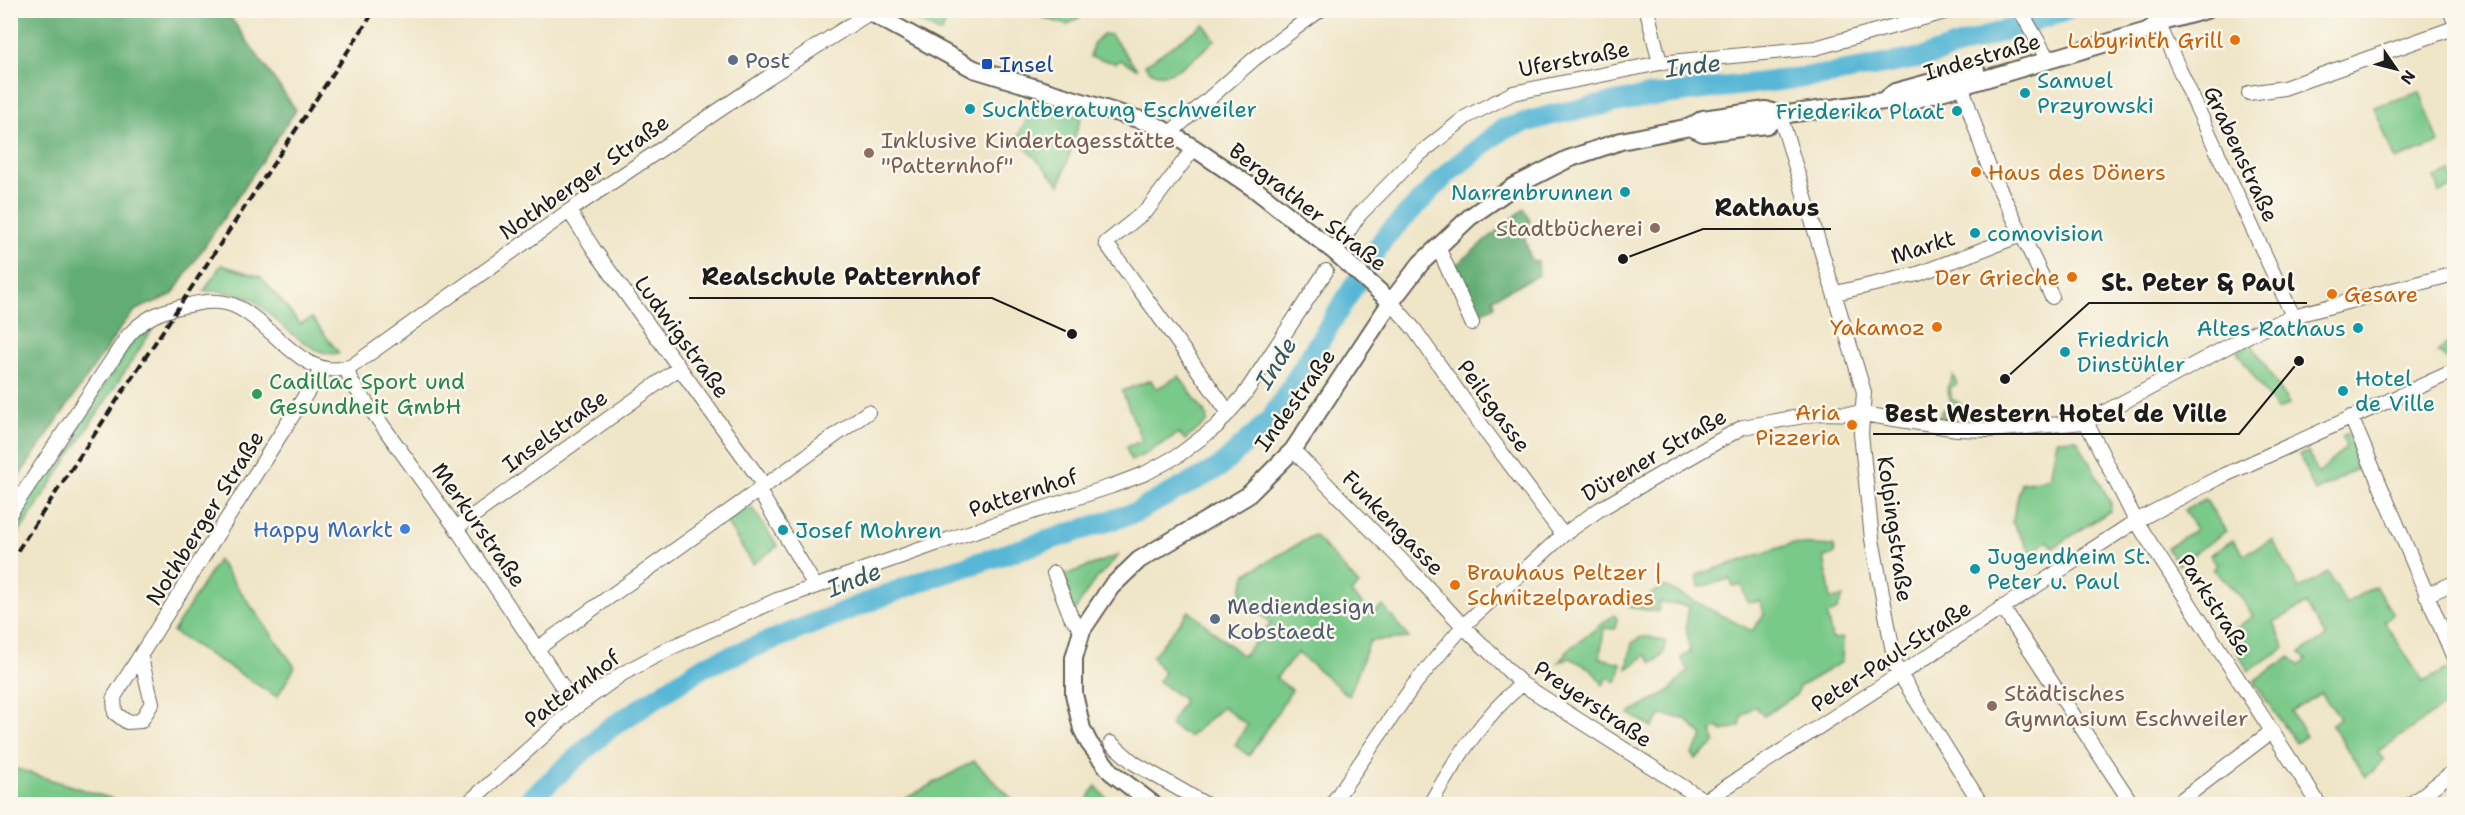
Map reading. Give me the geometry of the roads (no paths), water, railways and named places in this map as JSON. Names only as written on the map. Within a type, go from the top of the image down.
[{"type":"main road","name":"Indestraße","points":[[1154,804],[1111,772],[1089,743],[1082,729],[1074,694],[1074,669],[1082,630],[1107,591],[1139,560],[1247,496],[1293,450],[1391,302],[1421,263],[1470,217],[1525,179],[1568,159],[1621,141],[1690,127],[1703,119],[1757,111],[1766,110],[1780,115],[1884,101],[1898,105],[2043,51],[2156,17],[2206,10]]},
{"type":"main road","name":"Bergrather Straße","points":[[870,11],[974,69],[1144,120],[1170,133],[1256,190],[1341,257],[1391,302]]},
{"type":"street","points":[[1294,10],[1302,22]]},
{"type":"street","points":[[1170,133],[1254,59],[1320,10]]},
{"type":"street","points":[[1647,10],[1660,63]]},
{"type":"street","name":"Uferstraße","points":[[1341,257],[1350,227],[1416,157],[1466,117],[1513,93],[1660,63],[1815,48],[1952,10]]},
{"type":"street","points":[[2450,10],[2454,20]]},
{"type":"street","name":"Nothberger Straße","points":[[346,368],[396,336],[569,211],[870,11]]},
{"type":"street","points":[[2021,12],[2043,51]]},
{"type":"street","name":"Grabenstraße","points":[[2156,17],[2293,315]]},
{"type":"street","points":[[2249,93],[2284,87],[2454,28]]},
{"type":"street","points":[[1960,81],[1988,165],[2052,297]]},
{"type":"street","name":"Kolpingstraße","points":[[1780,115],[1836,293],[1864,392],[1861,434],[1872,539],[1895,660],[1900,676],[1982,804]]},
{"type":"street","points":[[1194,148],[1148,209],[1106,243],[1229,413]]},
{"type":"street","name":"Ludwigstraße","points":[[569,211],[761,487]]},
{"type":"street","name":"Markt","points":[[1836,293],[1918,274],[2021,234]]},
{"type":"street","points":[[1438,247],[1472,323]]},
{"type":"street","name":"Patternhof","points":[[467,804],[576,707],[622,674],[670,648],[777,600],[1146,473],[1179,455],[1217,426],[1229,413],[1271,356],[1326,271]]},
{"type":"street","name":"Dürener Straße","points":[[1332,804],[1413,686],[1463,626],[1563,535],[1600,509],[1743,427],[1821,412],[1863,414],[1957,429],[1988,430],[2086,422],[2244,338],[2293,315],[2454,274]]},
{"type":"street","points":[[10,513],[128,336],[152,315],[211,301],[230,304],[246,313],[304,359],[322,369],[346,368]]},
{"type":"street","name":"Peilsgasse","points":[[1391,302],[1414,329],[1489,436],[1563,535]]},
{"type":"street","name":"Merkurstraße","points":[[346,368],[352,382],[456,528],[576,707]]},
{"type":"street","name":"Inselstraße","points":[[456,528],[679,368]]},
{"type":"street","name":"Nothberger Straße","points":[[141,658],[322,369]]},
{"type":"street","name":"Peter-Paul-Straße","points":[[1705,803],[2136,521],[2216,479],[2454,370]]},
{"type":"street","points":[[538,648],[868,412]]},
{"type":"street","points":[[2351,417],[2454,658]]},
{"type":"street","name":"Parkstraße","points":[[2086,422],[2136,521],[2319,804]]},
{"type":"street","name":"Funkengasse","points":[[1293,450],[1463,626]]},
{"type":"street","points":[[761,487],[815,586]]},
{"type":"street","points":[[1054,573],[1071,617],[1082,630]]},
{"type":"street","points":[[2426,595],[2454,584]]},
{"type":"street","points":[[2002,607],[2132,804]]},
{"type":"street","name":"Preyerstraße","points":[[1463,626],[1522,684],[1705,803]]},
{"type":"street","points":[[1430,804],[1479,729],[1508,696],[1522,684]]},
{"type":"street","points":[[2176,804],[2271,732]]},
{"type":"street","points":[[1110,743],[1134,763],[1205,804]]},
{"type":"street","points":[[2411,804],[2454,771]]},
{"type":"waterway","name":"Inde","points":[[525,804],[607,730],[703,667],[927,579],[1134,513],[1220,467],[1271,419],[1384,238],[1450,171],[1503,129],[1551,115],[1643,97],[1832,74],[1925,57],[2066,10]]},
{"type":"railway","points":[[10,562],[375,10]]},
{"type":"place","name":"Labyrinth Grill","points":[[2235,40]]},
{"type":"place","name":"Post","points":[[733,60]]},
{"type":"place","name":"Insel","points":[[987,64]]},
{"type":"place","name":"Samuel Przyrowski","points":[[2025,93]]},
{"type":"place","name":"Suchtberatung Eschweiler","points":[[970,109]]},
{"type":"place","name":"Friederika Plaat","points":[[1957,111]]},
{"type":"place","name":"Inklusive Kindertagesstätte \"Patternhof\"","points":[[869,153]]},
{"type":"place","name":"Haus des Döners","points":[[1976,172]]},
{"type":"place","name":"Narrenbrunnen","points":[[1625,192]]},
{"type":"place","name":"Stadtbücherei","points":[[1655,228]]},
{"type":"place","name":"comovision","points":[[1975,233]]},
{"type":"place","name":"Rathaus","points":[[1623,259]]},
{"type":"place","name":"Der Grieche","points":[[2072,277]]},
{"type":"place","name":"Gesare","points":[[2332,294]]},
{"type":"place","name":"Yakamoz","points":[[1937,327]]},
{"type":"place","name":"Altes Rathaus","points":[[2358,328]]},
{"type":"place","name":"Realschule Patternhof","points":[[1072,334]]},
{"type":"place","name":"Friedrich Dinstühler","points":[[2065,352]]},
{"type":"place","name":"Best Western Hotel de Ville","points":[[2299,361]]},
{"type":"place","name":"St. Peter & Paul","points":[[2005,379]]},
{"type":"place","name":"Hotel de Ville","points":[[2343,391]]},
{"type":"place","name":"Cadillac Sport und Gesundheit GmbH","points":[[257,394]]},
{"type":"place","name":"Aria Pizzeria","points":[[1852,425]]},
{"type":"place","name":"Happy Markt","points":[[405,529]]},
{"type":"place","name":"Josef Mohren","points":[[783,530]]},
{"type":"place","name":"Jugendheim St. Peter u. Paul","points":[[1975,569]]},
{"type":"place","name":"Brauhaus Peltzer | Schnitzelparadies","points":[[1455,585]]},
{"type":"place","name":"Mediendesign Kobstaedt","points":[[1215,619]]},
{"type":"place","name":"Städtisches Gymnasium Eschweiler","points":[[1992,706]]}]
